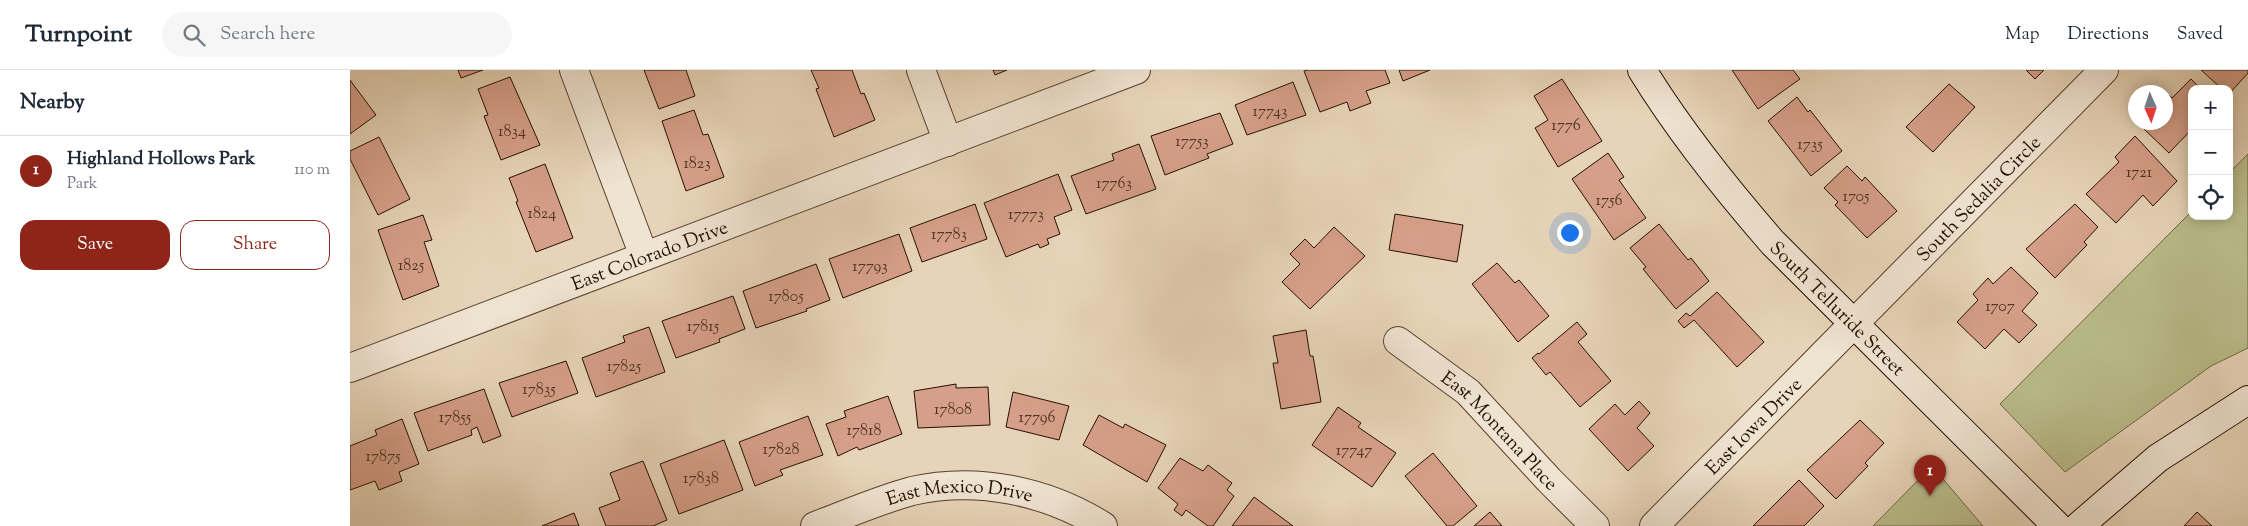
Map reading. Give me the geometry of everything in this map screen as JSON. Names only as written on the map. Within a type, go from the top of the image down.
[{"type":"street","points":[[574,70],[644,256]]},
{"type":"street","points":[[921,70],[948,142]]},
{"type":"street","name":"East Colorado Drive","points":[[353,360],[644,256],[1136,70]]},
{"type":"street","name":"South Telluride Street","points":[[1642,70],[1692,144],[1731,195],[1773,243],[2057,526]]},
{"type":"street","name":"South Sedalia Circle","points":[[1853,324],[2104,70]]},
{"type":"street","name":"East Iowa Drive","points":[[1654,526],[1853,324]]},
{"type":"street","name":"East Montana Place","points":[[1398,341],[1468,392],[1595,526]]},
{"type":"street","points":[[2079,526],[2158,458],[2248,400]]},
{"type":"street","name":"East Mexico Drive","points":[[815,526],[913,491],[952,486],[991,487],[1030,494],[1067,506],[1103,526]]},
{"type":"green space","points":[[2248,154],[2248,348],[2211,366],[2065,472],[2000,404],[2188,215],[2188,220],[2233,220],[2233,169]]},
{"type":"green space","points":[[1932,466],[1983,526],[1873,526]]},
{"type":"building","points":[[458,70],[483,70],[461,78]]},
{"type":"building","points":[[644,70],[686,70],[695,96],[659,109]]},
{"type":"building","points":[[811,70],[852,70],[861,94],[864,93],[875,120],[834,137],[816,89],[819,88]]},
{"type":"building","points":[[993,70],[1007,70],[995,75]]},
{"type":"building","points":[[1385,70],[1390,83],[1366,91],[1371,103],[1350,111],[1347,102],[1320,112],[1304,71]]},
{"type":"building","points":[[1399,70],[1430,70],[1403,81]]},
{"type":"building","points":[[1732,70],[1793,70],[1800,79],[1758,109]]},
{"type":"building","points":[[2026,70],[2044,70],[2035,79]]},
{"type":"building","points":[[2201,70],[2248,70],[2248,73],[2233,90],[2233,85],[2218,85]]},
{"type":"building","points":[[510,77],[540,145],[501,160],[484,116],[488,115],[478,89]]},
{"type":"building","points":[[1562,79],[1602,141],[1558,167],[1535,128],[1548,120],[1534,96]]},
{"type":"building","points":[[2191,79],[2197,85],[2188,85],[2188,133],[2169,153],[2145,130],[2173,130],[2173,97]]},
{"type":"building","points":[[350,80],[376,115],[350,134]]},
{"type":"building","points":[[1293,82],[1306,115],[1247,135],[1235,105]]},
{"type":"building","points":[[1949,84],[1975,107],[1933,152],[1906,127]]},
{"type":"building","points":[[1797,97],[1808,112],[1810,110],[1842,151],[1811,176],[1768,121]]},
{"type":"building","points":[[694,110],[703,135],[708,134],[724,177],[686,191],[662,121]]},
{"type":"building","points":[[1220,113],[1233,144],[1207,154],[1209,158],[1165,175],[1151,136]]},
{"type":"building","points":[[2135,136],[2177,181],[2153,206],[2143,195],[2116,223],[2086,194],[2119,162],[2115,157]]},
{"type":"building","points":[[379,137],[410,199],[378,215],[350,159],[350,151]]},
{"type":"building","points":[[1139,144],[1156,189],[1086,214],[1071,176],[1114,160],[1112,154]]},
{"type":"building","points":[[1608,153],[1624,177],[1619,180],[1646,218],[1614,240],[1572,179]]},
{"type":"building","points":[[545,164],[573,238],[536,252],[516,202],[518,201],[509,178]]},
{"type":"building","points":[[1847,166],[1862,181],[1865,177],[1897,211],[1867,238],[1835,205],[1838,202],[1824,188]]},
{"type":"building","points":[[1058,174],[1072,210],[1054,217],[1060,234],[1047,239],[1049,244],[1040,248],[1038,244],[1006,257],[984,203]]},
{"type":"building","points":[[975,204],[987,239],[922,262],[910,228]]},
{"type":"building","points":[[2075,204],[2098,227],[2084,242],[2087,245],[2055,278],[2026,249]]},
{"type":"building","points":[[1395,214],[1463,225],[1457,262],[1389,250]]},
{"type":"building","points":[[423,215],[432,240],[424,242],[439,286],[403,300],[378,230]]},
{"type":"building","points":[[1659,224],[1688,260],[1691,258],[1709,281],[1676,309],[1643,269],[1646,267],[1630,248]]},
{"type":"building","points":[[1334,227],[1365,256],[1310,309],[1282,282],[1300,264],[1290,254],[1305,239],[1314,248]]},
{"type":"building","points":[[899,234],[912,271],[843,298],[829,259]]},
{"type":"building","points":[[1497,263],[1515,283],[1519,280],[1549,316],[1518,342],[1472,284]]},
{"type":"building","points":[[816,264],[830,300],[806,309],[807,311],[756,328],[743,291]]},
{"type":"building","points":[[2011,267],[2038,293],[2022,311],[2037,325],[2019,343],[2004,329],[1985,349],[1957,322],[1978,300],[1973,294],[1988,278],[1993,284]]},
{"type":"building","points":[[1717,292],[1764,342],[1737,367],[1694,320],[1684,328],[1678,321],[1686,313],[1690,316]]},
{"type":"building","points":[[733,296],[745,329],[719,339],[720,342],[676,358],[662,321]]},
{"type":"building","points":[[1577,322],[1587,334],[1578,342],[1611,381],[1580,407],[1550,372],[1546,375],[1532,358]]},
{"type":"building","points":[[649,327],[665,372],[596,397],[582,358],[625,342],[623,336]]},
{"type":"building","points":[[1306,330],[1310,356],[1313,356],[1321,402],[1281,409],[1273,363],[1278,363],[1273,336]]},
{"type":"building","points":[[566,361],[578,393],[512,417],[499,383]]},
{"type":"building","points":[[956,384],[956,388],[988,387],[990,425],[918,428],[914,391]]},
{"type":"building","points":[[484,389],[501,436],[483,443],[477,427],[471,430],[472,435],[428,451],[414,413]]},
{"type":"building","points":[[1013,392],[1069,406],[1059,440],[1006,427]]},
{"type":"building","points":[[888,396],[902,434],[859,450],[857,447],[838,456],[826,424],[846,417],[844,411]]},
{"type":"building","points":[[1639,401],[1650,413],[1637,428],[1654,446],[1628,471],[1589,429],[1615,404],[1625,415]]},
{"type":"building","points":[[1338,407],[1361,423],[1358,427],[1396,453],[1372,487],[1312,445]]},
{"type":"building","points":[[1099,415],[1123,428],[1125,424],[1166,445],[1147,482],[1083,445]]},
{"type":"building","points":[[808,416],[823,455],[780,470],[783,475],[755,486],[739,442]]},
{"type":"building","points":[[402,419],[419,464],[399,472],[402,481],[379,490],[375,481],[350,490],[350,446],[377,435],[375,430]]},
{"type":"building","points":[[1860,420],[1884,443],[1865,463],[1868,466],[1836,499],[1807,470]]},
{"type":"building","points":[[724,440],[743,490],[679,514],[660,464]]},
{"type":"building","points":[[1433,453],[1477,506],[1453,526],[1447,526],[1405,476]]},
{"type":"building","points":[[1180,458],[1203,471],[1208,465],[1232,483],[1227,490],[1234,496],[1213,526],[1208,526],[1186,510],[1182,516],[1174,510],[1178,504],[1158,488]]},
{"type":"building","points":[[643,461],[667,520],[653,526],[606,526],[599,508],[620,500],[610,473]]},
{"type":"building","points":[[1799,480],[1824,506],[1804,526],[1753,526]]},
{"type":"building","points":[[1254,497],[1293,526],[1232,526]]},
{"type":"building","points":[[1490,512],[1502,526],[1474,526]]},
{"type":"building","points":[[2197,512],[2212,526],[2184,526]]},
{"type":"building","points":[[574,513],[579,526],[542,526]]},
{"type":"place","name":"Highland Hollows Park","points":[[1930,496]]}]
